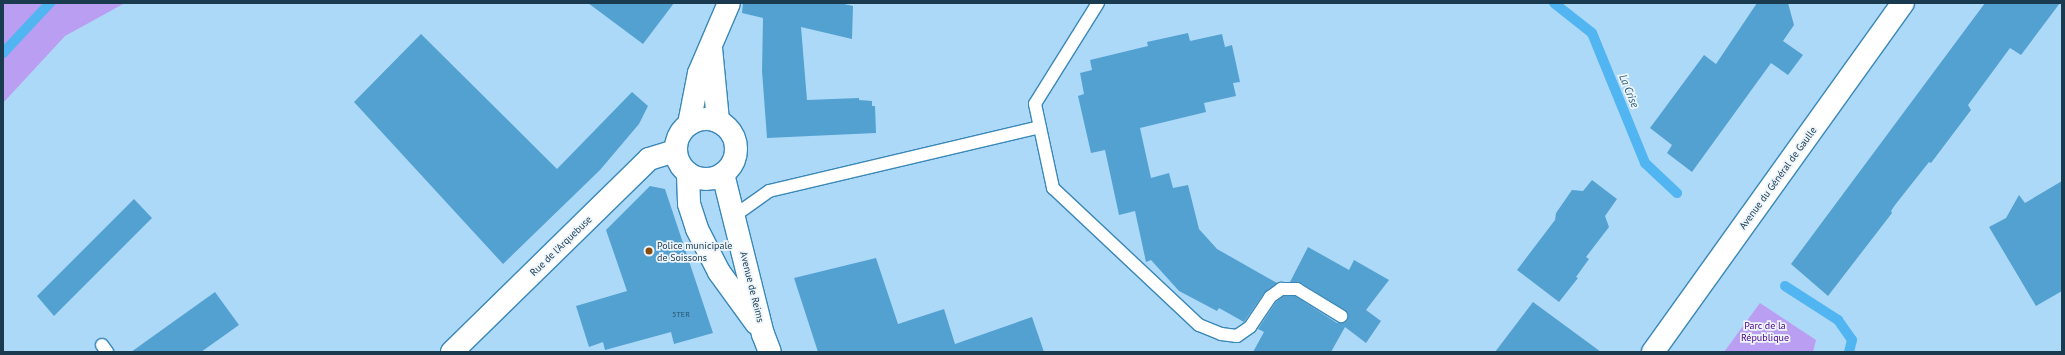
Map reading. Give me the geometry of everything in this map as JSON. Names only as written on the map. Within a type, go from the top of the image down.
[{"type":"main road","points":[[689,124],[699,73],[729,3]]},
{"type":"main road","name":"Avenue du Général de Gaulle","points":[[1654,352],[1903,3]]},
{"type":"main road","points":[[711,48],[718,121]]},
{"type":"main road","points":[[688,174],[705,180],[715,178],[730,168],[735,160],[736,142],[732,133],[718,121],[708,119],[698,120],[689,124],[677,141],[676,151],[678,160],[688,174],[689,204],[697,229],[710,256],[766,343]]},
{"type":"main road","name":"Rue de l'Arquebuse","points":[[452,352],[649,159],[676,151]]},
{"type":"main road","name":"Avenue de Reims","points":[[723,174],[766,343]]},
{"type":"lane","points":[[1098,3],[1035,104],[1053,188],[1199,325],[1221,334],[1237,336],[1250,326],[1270,297],[1281,289],[1297,289],[1341,316]]},
{"type":"lane","points":[[734,216],[769,191],[1040,127]]},
{"type":"green space","points":[[3,3],[125,3],[65,36],[3,103]]},
{"type":"green space","name":"Parc de la République","points":[[1760,303],[1816,340],[1813,352],[1724,352]]},
{"type":"building","points":[[588,3],[674,3],[643,44]]},
{"type":"building","points":[[743,3],[840,3],[853,6],[852,39],[801,27],[807,100],[859,98],[859,100],[872,101],[872,106],[875,106],[876,133],[767,138],[762,71],[763,18],[742,13]]},
{"type":"building","points":[[1757,3],[1788,3],[1794,25],[1783,41],[1803,55],[1788,75],[1771,63],[1692,172],[1667,153],[1672,145],[1650,128],[1704,55],[1716,64]]},
{"type":"building","points":[[1985,3],[2060,3],[2021,55],[2010,48],[1968,105],[1971,110],[1931,163],[1929,162],[1895,205],[1891,211],[1892,213],[1828,296],[1791,264]]},
{"type":"building","points":[[1188,33],[1190,41],[1222,34],[1225,47],[1232,45],[1240,82],[1233,83],[1236,96],[1204,103],[1206,112],[1140,128],[1151,178],[1169,173],[1173,188],[1188,185],[1199,229],[1217,249],[1277,283],[1264,293],[1244,322],[1219,308],[1217,311],[1179,291],[1151,260],[1146,262],[1135,211],[1119,215],[1105,150],[1091,153],[1078,96],[1084,94],[1080,73],[1092,70],[1090,60],[1148,46],[1147,42]]},
{"type":"building","points":[[421,34],[557,169],[632,92],[648,106],[639,124],[600,170],[503,264],[354,102]]},
{"type":"building","points":[[1592,180],[1617,199],[1605,216],[1609,227],[1586,257],[1589,259],[1576,277],[1578,278],[1559,302],[1517,270],[1555,220],[1556,213],[1572,190],[1583,191]]},
{"type":"building","points":[[2062,181],[2062,291],[2036,306],[1989,227],[2006,218],[2019,195],[2025,203]]},
{"type":"building","points":[[650,186],[665,189],[713,333],[674,344],[671,332],[605,350],[603,342],[589,347],[576,306],[627,291],[606,230]]},
{"type":"building","points":[[134,199],[152,218],[54,316],[37,296]]},
{"type":"building","points":[[1308,247],[1349,270],[1354,260],[1389,280],[1366,310],[1381,321],[1366,343],[1345,327],[1331,352],[1253,352],[1264,332],[1258,329],[1276,302],[1283,296],[1295,296],[1337,323],[1344,323],[1348,320],[1348,313],[1345,310],[1301,283],[1290,282]]},
{"type":"building","points":[[876,258],[898,324],[944,309],[955,344],[1032,317],[1044,352],[818,352],[794,278]]},
{"type":"building","points":[[215,292],[239,325],[201,352],[131,352]]},
{"type":"building","points":[[1533,302],[1601,352],[1495,352]]},
{"type":"waterway","name":"La Crise","points":[[3,53],[50,3]]},
{"type":"waterway","name":"La Crise","points":[[1554,3],[1592,33],[1645,163],[1677,193]]},
{"type":"waterway","name":"La Crise","points":[[1785,286],[1838,320],[1852,340],[1849,352]]},
{"type":"place","name":"Police municipale de Soissons","points":[[649,251]]}]
